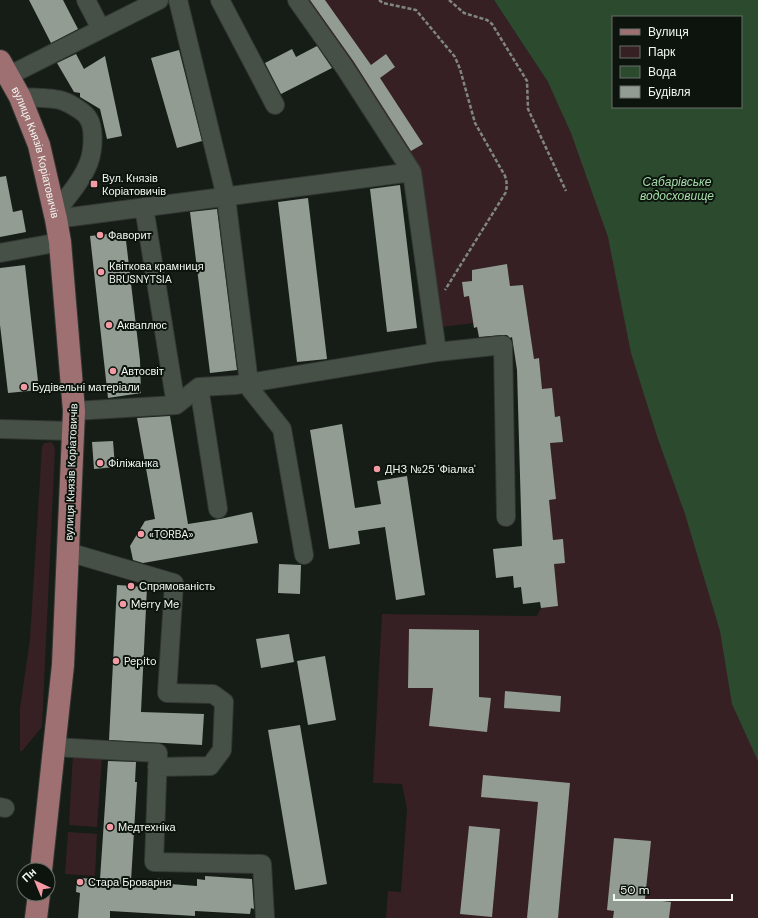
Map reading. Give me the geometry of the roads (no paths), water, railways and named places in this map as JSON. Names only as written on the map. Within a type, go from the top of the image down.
[{"type":"main road","name":"вулиця Князів Коріатовичів","points":[[4,69],[20,97],[39,145],[56,216],[60,242],[73,421],[63,665],[42,862]]},
{"type":"main road","points":[[36,918],[38,902]]},
{"type":"street","points":[[86,0],[101,29]]},
{"type":"street","points":[[4,69],[101,29],[159,0]]},
{"type":"street","points":[[178,0],[226,197],[249,383],[251,390],[282,429],[304,555]]},
{"type":"street","points":[[220,0],[275,105]]},
{"type":"street","points":[[297,0],[345,68],[412,172],[437,352]]},
{"type":"street","points":[[20,97],[63,101],[80,111],[90,120],[93,139],[89,162],[56,216]]},
{"type":"street","points":[[56,216],[226,197],[412,172]]},
{"type":"street","points":[[144,207],[176,405]]},
{"type":"street","points":[[0,253],[60,242]]},
{"type":"street","points":[[0,429],[73,421],[176,405],[199,387],[249,383],[437,352],[503,345],[506,516]]},
{"type":"street","points":[[199,387],[218,509]]},
{"type":"street","points":[[68,552],[174,583],[167,693],[213,694],[224,702],[222,750],[210,766],[157,767]]},
{"type":"street","points":[[54,747],[158,753],[154,862],[262,864],[265,918]]},
{"type":"water","name":"Сабарівське водосховище","points":[[494,0],[758,0],[758,761],[732,704],[720,631],[685,514],[658,439],[631,353],[608,237],[571,133],[548,82]]},
{"type":"place","name":"Вул. Князів Коріатовичів","points":[[94,184]]},
{"type":"place","name":"Фаворит","points":[[100,235]]},
{"type":"place","name":"Квіткова крамниця BRUSNYTSIA","points":[[101,272]]},
{"type":"place","name":"Акваплюс","points":[[109,325]]},
{"type":"place","name":"Автосвіт","points":[[113,371]]},
{"type":"place","name":"Будівельні матеріали","points":[[24,387]]},
{"type":"place","name":"Філіжанка","points":[[100,463]]},
{"type":"place","name":"ДНЗ №25 'Фіалка'","points":[[377,469]]},
{"type":"place","name":"«TORBA»","points":[[141,534]]},
{"type":"place","name":"Спрямованість","points":[[131,586]]},
{"type":"place","name":"Merry Me","points":[[123,604]]},
{"type":"place","name":"Pepito","points":[[116,661]]},
{"type":"place","name":"Медтехніка","points":[[110,827]]},
{"type":"place","name":"Стара Броварня","points":[[80,882]]}]
